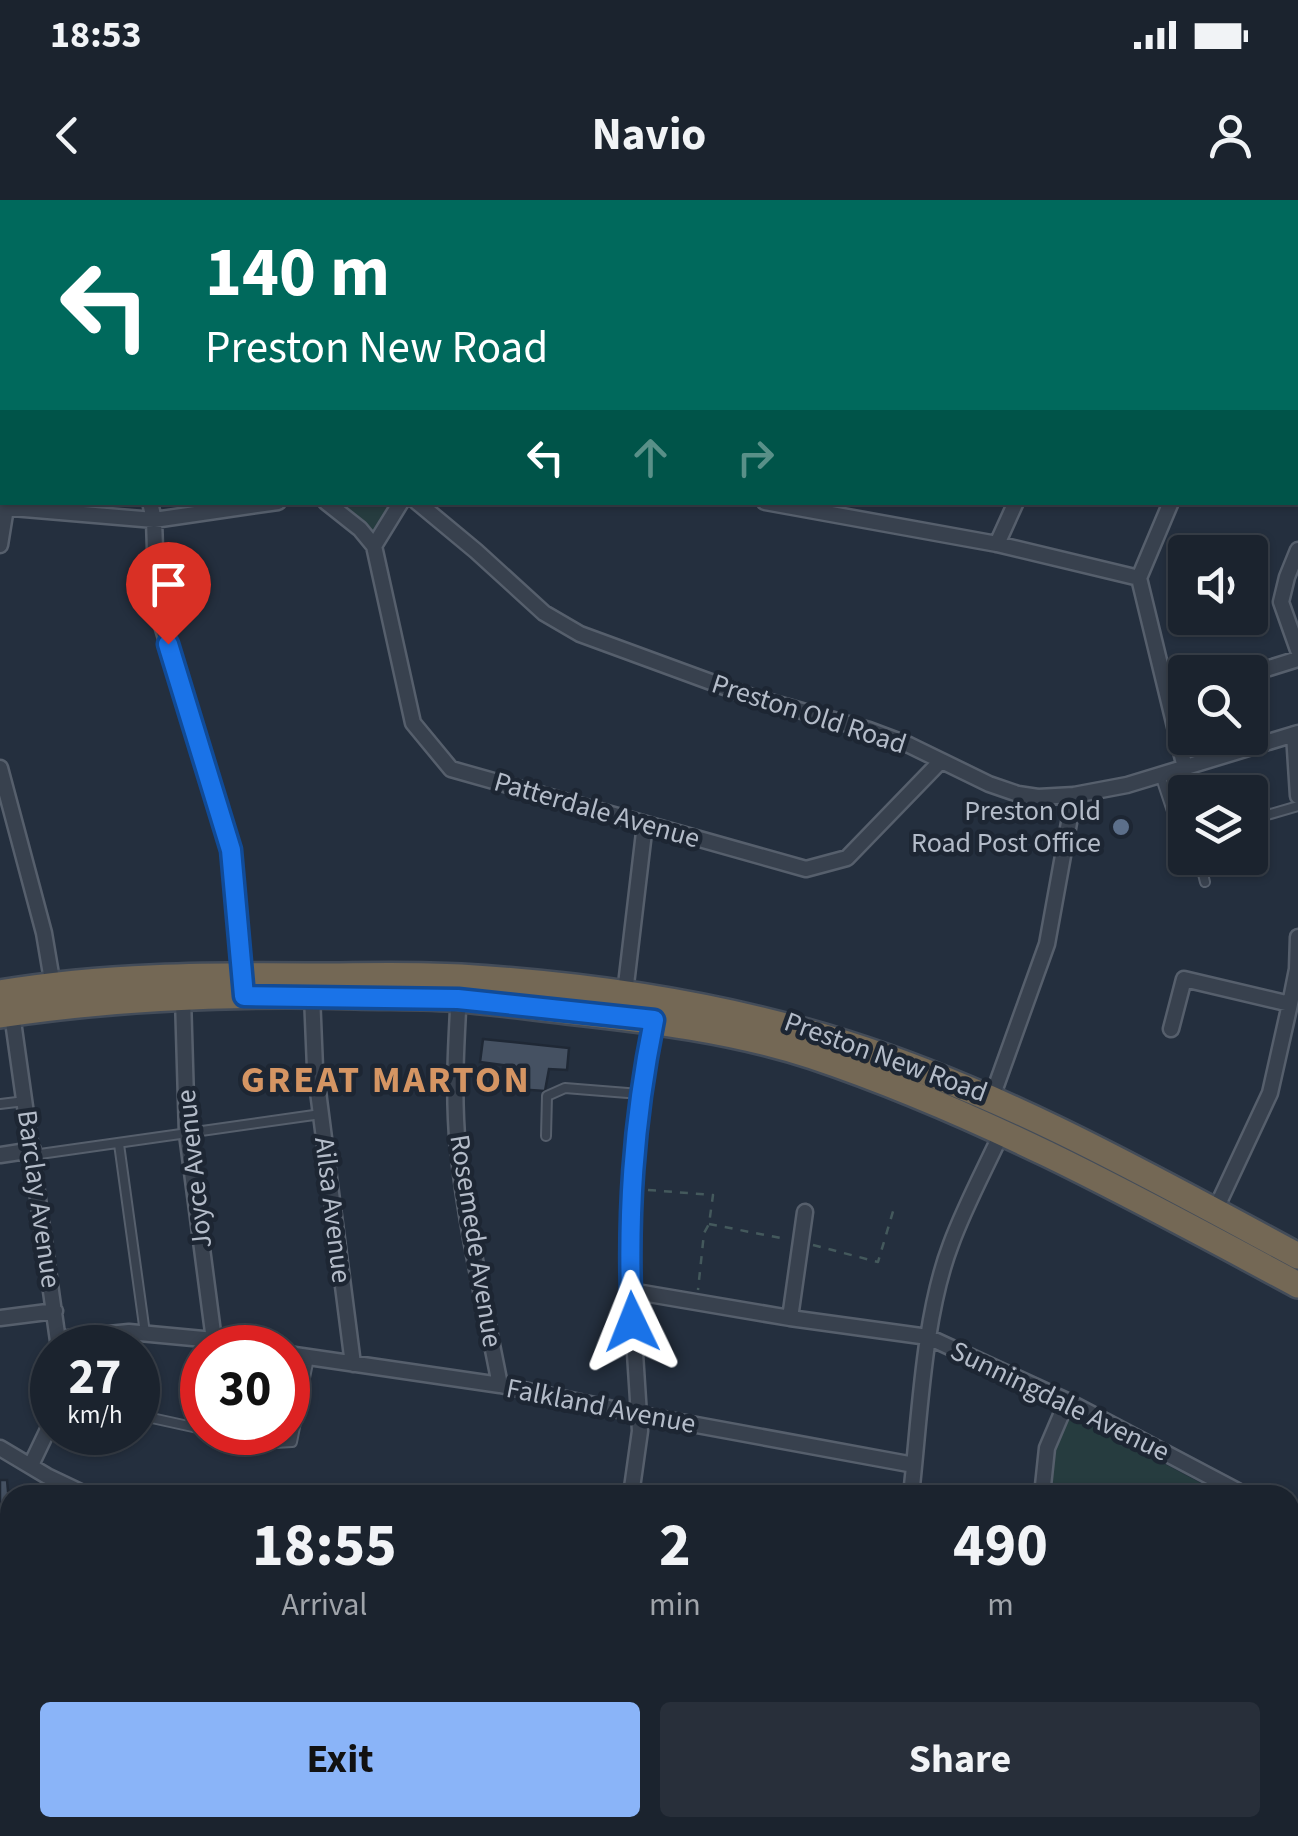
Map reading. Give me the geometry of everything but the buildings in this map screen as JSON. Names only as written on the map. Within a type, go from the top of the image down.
[{"type":"highway","name":"Preston New Road","points":[[5,1003],[53,986],[152,978],[312,995],[459,988],[717,1032],[808,1055],[878,1080],[1209,1223],[1298,1256]]},
{"type":"highway","name":"Preston New Road","points":[[5,1003],[183,998],[244,986],[459,988],[625,993],[722,1010],[847,1044],[992,1100],[1091,1146],[1298,1285]]},
{"type":"street","points":[[151,505],[158,609],[231,850],[244,986]]},
{"type":"street","points":[[0,545],[3,508],[154,520],[201,508],[240,505]]},
{"type":"street","points":[[330,505],[374,546],[399,505]]},
{"type":"street","name":"Preston Old Road","points":[[420,505],[544,613],[580,634],[748,696],[869,730],[1018,794],[1074,795],[1127,785],[1296,734]]},
{"type":"street","points":[[780,505],[996,544],[1139,578]]},
{"type":"street","points":[[843,518],[849,505]]},
{"type":"street","points":[[996,544],[1015,505]]},
{"type":"street","points":[[1170,505],[1139,578],[1184,768]]},
{"type":"street","name":"Patterdale Avenue","points":[[374,546],[413,724],[451,769],[806,869],[847,858],[940,762]]},
{"type":"street","points":[[1298,550],[1282,602],[1298,650]]},
{"type":"street","points":[[1268,668],[1298,659]]},
{"type":"street","points":[[1296,734],[1298,796]]},
{"type":"street","points":[[0,768],[44,934],[53,986]]},
{"type":"street","points":[[992,1100],[1047,944],[1074,795]]},
{"type":"street","points":[[625,993],[645,824]]},
{"type":"street","points":[[1209,1223],[1270,1093],[1297,969],[1298,936]]},
{"type":"street","points":[[1172,1029],[1184,980],[1290,1004]]},
{"type":"street","name":"Rosemede Avenue","points":[[459,988],[456,1095],[462,1184],[500,1385]]},
{"type":"street","name":"Ailsa Avenue","points":[[312,995],[315,1068],[353,1364]]},
{"type":"street","name":"Joyce Avenue","points":[[183,998],[186,1134],[212,1325]]},
{"type":"street","name":"Barclay Avenue","points":[[5,1003],[26,1101],[57,1325]]},
{"type":"street","points":[[632,1485],[640,1430],[631,1292],[632,1188],[640,1094],[654,1020]]},
{"type":"street","points":[[912,1485],[928,1336],[950,1246],[1002,1132]]},
{"type":"street","points":[[0,1155],[33,1152]]},
{"type":"street","points":[[790,1318],[805,1212]]},
{"type":"street","name":"Sunningdale Avenue","points":[[631,1292],[928,1336],[1068,1401],[1227,1485]]},
{"type":"street","points":[[0,1318],[55,1311]]},
{"type":"street","name":"Falkland Avenue","points":[[310,1358],[500,1385],[914,1464]]},
{"type":"street","points":[[1043,1485],[1047,1448],[1068,1401]]},
{"type":"street","points":[[0,1448],[66,1485]]},
{"type":"street","points":[[31,1464],[35,1455]]},
{"type":"street","points":[[47,1485],[48,1476]]},
{"type":"lane","points":[[1160,775],[1168,799]]},
{"type":"lane","points":[[1268,815],[1298,806]]},
{"type":"lane","points":[[1204,875],[1205,882]]},
{"type":"lane","points":[[546,1136],[547,1096],[565,1088],[640,1094]]},
{"type":"lane","points":[[0,1104],[26,1101]]},
{"type":"lane","points":[[33,1152],[119,1144],[321,1114]]},
{"type":"lane","points":[[119,1144],[144,1325]]},
{"type":"path","points":[[632,1188],[713,1194],[704,1234],[697,1302]]},
{"type":"green space","points":[[338,505],[392,505],[371,533]]},
{"type":"green space","points":[[1062,1409],[1204,1485],[1044,1485]]},
{"type":"place","name":"Preston Old Road Post Office","points":[[1121,827]]},
{"type":"district","name":"GREAT MARTON","points":[[386,1080]]},
{"type":"route","points":[[168,644],[231,850],[244,996],[458,999],[654,1020],[640,1094],[632,1175],[632,1322]]}]
